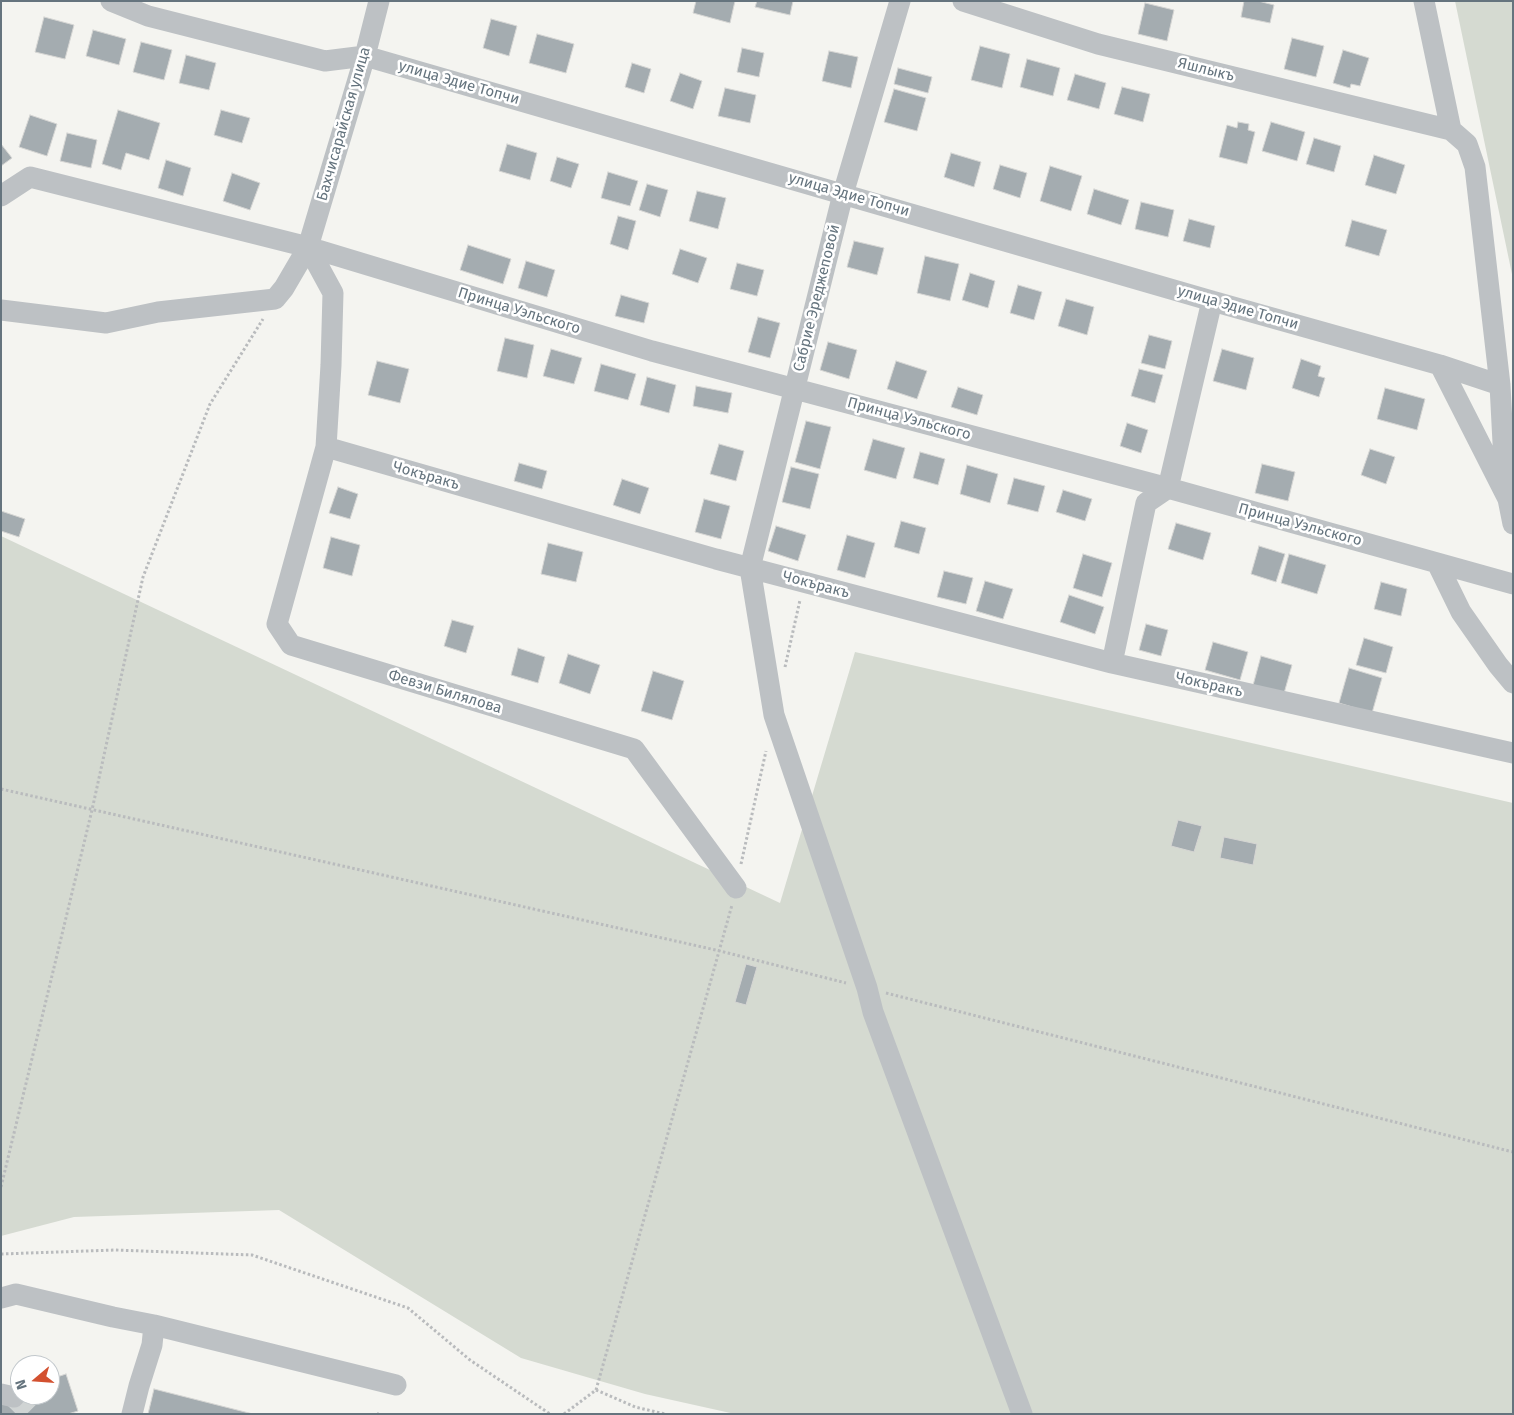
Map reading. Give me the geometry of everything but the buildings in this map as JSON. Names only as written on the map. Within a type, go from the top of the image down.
[{"type":"street","name":"улица Эдие Топчи","points":[[112,1],[148,16],[325,61],[365,56],[1440,365],[1500,385]]},
{"type":"street","name":"Бахчисарайская улица","points":[[275,299],[284,288],[308,247],[380,1]]},
{"type":"street","name":"Сабрие Эреджеповой","points":[[750,568],[843,194],[900,1]]},
{"type":"street","name":"Яшлыкъ","points":[[963,1],[1098,44],[1451,130]]},
{"type":"street","points":[[1424,1],[1451,130],[1467,144],[1475,167],[1500,385],[1504,462],[1513,524]]},
{"type":"street","name":"Принца Уэльского","points":[[1,196],[30,177],[308,247],[652,351],[1168,488],[1513,584]]},
{"type":"street","points":[[308,247],[333,293],[326,448]]},
{"type":"street","points":[[1,310],[106,323],[158,312],[275,299]]},
{"type":"street","points":[[1112,663],[1146,503],[1168,488],[1212,301]]},
{"type":"street","points":[[1440,365],[1508,499]]},
{"type":"street","name":"Чокъракъ","points":[[326,448],[750,568],[1112,663],[1513,753]]},
{"type":"street","name":"Февзи Билялова","points":[[326,448],[277,624],[291,645],[634,749],[736,888]]},
{"type":"street","points":[[1437,563],[1461,612],[1513,683]]},
{"type":"street","points":[[750,568],[774,715],[867,988],[873,1012],[1022,1414]]},
{"type":"street","points":[[1,1298],[16,1294],[154,1325],[396,1386]]},
{"type":"street","points":[[132,1414],[152,1344],[154,1325]]},
{"type":"path","points":[[1,1187],[92,810],[142,577],[210,404],[275,299]]},
{"type":"path","points":[[785,668],[804,582]]},
{"type":"path","points":[[564,1414],[596,1390],[720,951],[768,744]]},
{"type":"path","points":[[1,789],[720,951],[1513,1152]]},
{"type":"path","points":[[1,1254],[114,1250],[252,1255],[408,1308],[470,1360],[550,1414]]},
{"type":"path","points":[[596,1390],[635,1407],[665,1414]]},
{"type":"shaded area","points":[[1455,1],[1513,1],[1513,279]]},
{"type":"shaded area","points":[[1,536],[780,903],[855,652],[1513,803],[1513,1414],[735,1414],[645,1394],[521,1358],[279,1210],[74,1217],[1,1236]]},
{"type":"tunnel","points":[[22,1405],[31,1414]]}]
